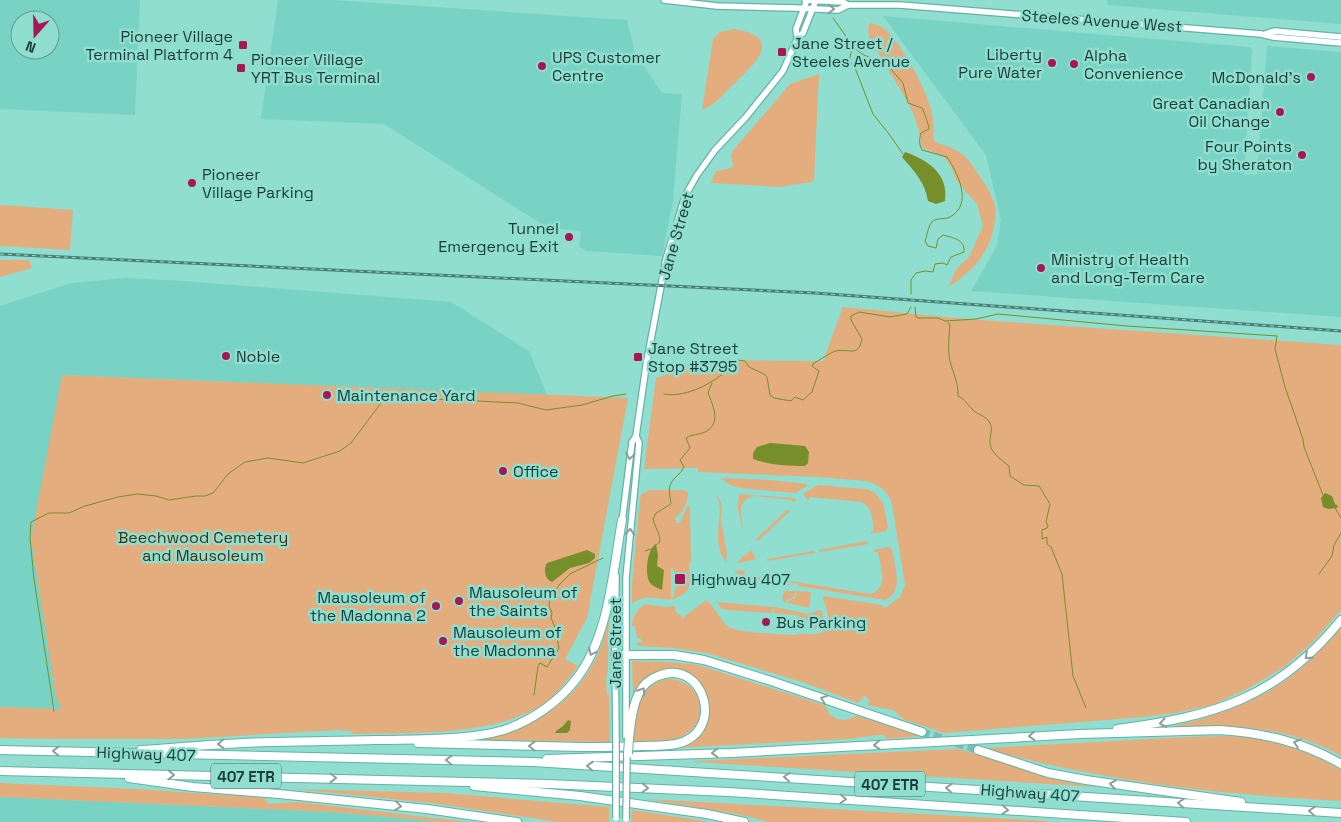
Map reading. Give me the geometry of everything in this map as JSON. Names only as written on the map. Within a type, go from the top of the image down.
[{"type":"highway","points":[[105,752],[261,742],[348,741],[482,735],[524,722],[556,700],[577,678],[591,655],[604,622],[622,520]]},
{"type":"highway","points":[[1080,734],[1172,721],[1195,716],[1234,703],[1256,693],[1294,668],[1326,638],[1341,620]]},
{"type":"highway","points":[[615,655],[674,655],[704,660],[922,732]]},
{"type":"highway","points":[[348,741],[577,747],[662,746],[685,741],[699,730],[705,712],[703,696],[699,687],[688,678],[676,674],[661,675],[648,681],[640,691],[635,703],[627,737],[628,754]]},
{"type":"highway","points":[[498,761],[732,753],[1080,734],[1200,730],[1241,732],[1281,738],[1302,745],[1341,764]]},
{"type":"highway","name":"Highway 407","points":[[0,750],[498,761],[769,776],[1341,813]]},
{"type":"highway","points":[[978,750],[1048,772],[1086,780],[1282,809]]},
{"type":"highway","name":"Highway 407","points":[[0,771],[558,784],[728,792],[1186,822]]},
{"type":"highway","points":[[87,773],[193,787],[427,809],[517,822]]},
{"type":"highway","points":[[404,780],[580,796],[706,814],[744,822]]},
{"type":"main road","name":"Steeles Avenue West","points":[[664,0],[717,6],[838,10],[848,5],[900,5],[1266,34],[1274,31],[1341,43]]},
{"type":"main road","name":"Steeles Avenue West","points":[[806,0],[844,2],[848,5]]},
{"type":"main road","name":"Jane Street","points":[[797,39],[796,29],[806,0]]},
{"type":"main road","name":"Jane Street","points":[[615,820],[616,578],[632,442],[636,436],[646,366],[666,259],[685,196],[697,175],[715,150],[783,71],[797,39],[803,33],[816,0]]},
{"type":"main road","name":"Steeles Avenue West","points":[[1321,38],[1341,36]]},
{"type":"main road","name":"Jane Street","points":[[627,737],[626,578],[639,443],[636,436]]},
{"type":"main road","points":[[625,820],[628,754]]},
{"type":"shaded area","points":[[0,0],[140,0],[135,115],[0,109]]},
{"type":"shaded area","points":[[278,0],[333,0],[627,20],[635,53],[662,93],[682,94],[673,201],[662,256],[588,251],[579,247],[581,231],[548,228],[384,124],[261,119]]},
{"type":"shaded area","points":[[1107,0],[1341,0],[1341,24],[1107,5]]},
{"type":"shaded area","points":[[883,16],[1250,47],[1252,50],[1244,175],[1257,174],[1267,46],[1341,52],[1341,317],[971,291],[997,246],[1001,220],[986,155]]},
{"type":"shaded area","points":[[905,152],[922,159],[935,169],[944,183],[945,201],[936,204],[928,201],[922,182],[902,157]]},
{"type":"shaded area","points":[[126,278],[451,302],[529,351],[547,395],[62,375],[62,710],[0,707],[0,306],[71,283]]},
{"type":"shaded area","points":[[770,443],[805,446],[809,452],[808,463],[805,466],[785,465],[765,463],[753,459],[753,453],[757,447]]},
{"type":"shaded area","points":[[1325,493],[1332,496],[1335,504],[1338,506],[1337,508],[1328,509],[1323,507],[1321,498]]},
{"type":"shaded area","points":[[656,544],[657,566],[664,570],[662,590],[650,583],[647,572],[649,556]]},
{"type":"shaded area","points":[[587,550],[595,554],[595,558],[589,563],[570,568],[552,582],[546,577],[547,563]]},
{"type":"shaded area","points":[[568,720],[571,721],[570,730],[567,733],[555,732],[563,726]]},
{"type":"shaded area","points":[[0,797],[334,812],[442,822],[0,822]]},
{"type":"green space","points":[[871,23],[883,28],[892,36],[913,69],[930,105],[933,117],[934,141],[956,150],[967,158],[987,187],[995,205],[996,215],[992,235],[984,253],[972,269],[948,287],[957,268],[969,257],[983,226],[977,204],[956,180],[952,168],[944,157],[921,147],[920,134],[911,110],[870,40],[868,28]]},
{"type":"green space","points":[[734,29],[749,33],[758,38],[762,44],[761,51],[758,58],[744,75],[716,102],[702,110],[713,39],[720,32]]},
{"type":"green space","points":[[819,74],[814,180],[780,187],[711,183],[716,171],[733,166],[731,154],[790,84]]},
{"type":"green space","points":[[0,205],[73,210],[70,250],[0,246]]},
{"type":"green space","points":[[0,260],[29,260],[32,268],[0,277]]},
{"type":"green space","points":[[843,307],[966,319],[1341,345],[1341,610],[1313,642],[1284,667],[1249,688],[1212,705],[1144,717],[944,733],[903,719],[893,710],[867,705],[870,700],[864,696],[858,703],[805,683],[706,653],[673,648],[638,646],[636,643],[643,642],[640,638],[637,638],[635,626],[632,626],[633,619],[645,604],[666,607],[675,606],[676,612],[683,618],[706,600],[723,621],[734,629],[794,635],[821,633],[825,630],[829,621],[823,599],[824,596],[881,605],[885,608],[900,597],[905,585],[893,510],[890,498],[884,490],[875,484],[866,481],[818,477],[698,472],[698,468],[644,469],[656,378],[708,360],[823,361]]},
{"type":"green space","name":"Beechwood Cemetery and Mausoleum","points":[[62,375],[628,398],[587,618],[565,659],[578,666],[551,698],[531,711],[508,720],[456,730],[353,734],[351,731],[338,730],[182,739],[0,738],[0,707],[62,709],[56,697],[31,539]]},
{"type":"green space","points":[[720,478],[770,480],[807,484],[807,486],[795,493],[740,488],[730,485]]},
{"type":"green space","points":[[818,485],[867,489],[875,493],[883,503],[888,527],[886,531],[871,534],[874,531],[870,510],[861,502],[810,497],[808,501],[803,494]]},
{"type":"green space","points":[[649,490],[684,490],[688,493],[684,507],[675,518],[677,523],[680,523],[687,507],[690,506],[690,585],[685,593],[672,600],[676,582],[675,573],[671,567],[671,600],[645,598],[632,604],[632,583],[640,498],[642,494]]},
{"type":"green space","points":[[717,494],[722,505],[721,520],[727,554],[726,562],[722,556],[719,543],[720,509]]},
{"type":"green space","points":[[739,494],[797,499],[793,503],[792,500],[754,496],[748,498],[742,504],[741,509],[742,528],[738,508]]},
{"type":"green space","points":[[788,509],[790,511],[758,541],[756,539]]},
{"type":"green space","points":[[867,541],[868,544],[820,552],[819,550]]},
{"type":"green space","points":[[888,547],[892,549],[897,585],[891,596],[885,600],[799,586],[777,579],[871,594],[877,591],[882,581],[882,570],[878,552],[874,552],[874,550]]},
{"type":"green space","points":[[751,550],[756,559],[739,563],[738,561]]},
{"type":"green space","points":[[814,551],[815,553],[767,561],[767,559]]},
{"type":"green space","points":[[734,571],[745,571],[744,574],[795,586],[748,578]]},
{"type":"green space","points":[[785,591],[796,591],[794,597],[786,600],[787,602],[784,602],[782,597]]},
{"type":"green space","points":[[797,591],[811,592],[809,608],[788,603],[788,601],[795,598]]},
{"type":"green space","points":[[717,602],[773,607],[772,613],[726,610],[721,608]]},
{"type":"green space","points":[[774,607],[808,614],[820,610],[824,621],[821,627],[812,629],[808,627],[810,624],[804,617],[801,619],[796,615],[774,613]]},
{"type":"green space","points":[[609,619],[608,672],[606,678],[607,694],[609,694],[610,742],[484,740],[530,723],[557,706],[570,695],[581,683],[594,662]]},
{"type":"green space","points":[[1341,627],[1341,756],[1301,739],[1259,729],[1217,726],[1173,726],[1228,710],[1246,703],[1279,685],[1309,661]]},
{"type":"green space","points":[[632,661],[698,665],[821,704],[826,707],[829,714],[837,719],[845,720],[857,716],[922,736],[886,739],[884,735],[879,735],[848,739],[674,748],[689,742],[700,732],[706,720],[708,707],[706,694],[699,682],[687,674],[671,670],[658,672],[648,677],[633,695]]},
{"type":"green space","points":[[666,679],[688,685],[695,692],[699,701],[700,711],[698,720],[692,729],[683,736],[672,740],[634,743],[635,723],[639,704],[643,696],[656,683]]},
{"type":"green space","points":[[1227,736],[1266,741],[1292,748],[1317,758],[1341,770],[1341,801],[1250,795],[1160,785],[1027,760],[983,748]]},
{"type":"green space","points":[[959,749],[1062,781],[1097,787],[694,762],[695,761]]},
{"type":"green space","points":[[0,783],[138,789],[265,798],[268,804],[298,802],[468,822],[442,822],[334,812],[0,797]]},
{"type":"green space","points":[[294,789],[444,793],[609,807],[609,821],[558,822],[432,803]]},
{"type":"green space","points":[[646,799],[1049,822],[768,822],[742,815]]},
{"type":"green space","points":[[632,810],[711,822],[631,822]]},
{"type":"waterway","points":[[833,18],[855,49],[886,64],[903,83],[908,103],[922,108],[926,118],[929,129],[921,133],[920,146],[922,150],[947,157],[959,179],[962,196],[961,204],[950,217],[932,222],[925,241],[928,246],[936,248],[938,239],[943,235],[951,237],[963,244],[964,252],[951,257],[947,265],[943,263],[935,264],[933,272],[916,273],[911,280],[911,294]]},
{"type":"waterway","points":[[853,45],[849,61],[855,68],[873,114],[903,154]]},
{"type":"waterway","points":[[664,394],[680,394],[704,386],[724,373],[726,365],[738,360],[745,361],[749,367],[767,377],[770,395],[774,398],[791,401],[795,397],[803,400],[812,392],[819,371],[812,366],[814,363],[834,351],[853,351],[860,345],[862,339],[851,320],[851,316],[859,312],[890,317],[907,314],[911,307]]},
{"type":"waterway","points":[[915,307],[916,317],[918,318],[938,318],[945,321]]},
{"type":"waterway","points":[[945,321],[976,319],[998,314],[1127,326],[1277,336],[1275,349],[1285,387],[1304,447],[1323,495]]},
{"type":"waterway","points":[[948,322],[950,325],[949,355],[957,383],[958,396],[990,423],[990,446],[997,456],[1009,466],[1010,476],[1024,485],[1039,486],[1050,504],[1046,522],[1048,526],[1042,530],[1042,539],[1047,537],[1047,544],[1051,547],[1062,574],[1073,676],[1086,708]]},
{"type":"waterway","points":[[656,545],[660,542],[660,539],[653,519],[656,513],[671,504],[670,485],[683,469],[684,467],[680,460],[690,448],[686,438],[705,432],[710,428],[715,419],[708,393],[712,383]]},
{"type":"waterway","points":[[54,711],[34,579],[30,538],[31,522],[49,513],[69,513],[85,506],[137,494],[156,496],[169,500],[205,496],[213,493],[228,474],[245,462],[268,458],[303,463],[340,451],[351,443],[384,399],[393,397],[518,403],[546,410],[582,405],[626,394]]},
{"type":"waterway","points":[[1335,508],[1341,518]]},
{"type":"waterway","points":[[1319,574],[1332,556],[1334,545],[1341,533]]},
{"type":"waterway","points":[[645,551],[651,549]]},
{"type":"waterway","points":[[534,695],[538,666],[540,663],[547,667],[559,648],[555,627],[551,618],[550,599],[559,585],[570,574],[603,558]]},
{"type":"tunnel","points":[[922,732],[978,750]]},
{"type":"railway","points":[[0,254],[815,293],[1341,331]]},
{"type":"place","name":"Pioneer Village Terminal Platform 4","points":[[243,45]]},
{"type":"place","name":"Jane Street / Steeles Avenue","points":[[782,52]]},
{"type":"place","name":"Liberty Pure Water","points":[[1052,63]]},
{"type":"place","name":"Alpha Convenience","points":[[1074,64]]},
{"type":"place","name":"UPS Customer Centre","points":[[542,66]]},
{"type":"place","name":"Pioneer Village YRT Bus Terminal","points":[[241,68]]},
{"type":"place","name":"McDonald's","points":[[1311,77]]},
{"type":"place","name":"Great Canadian Oil Change","points":[[1280,112]]},
{"type":"place","name":"Four Points by Sheraton","points":[[1302,155]]},
{"type":"place","name":"Pioneer Village Parking","points":[[192,183]]},
{"type":"place","name":"Tunnel Emergency Exit","points":[[569,237]]},
{"type":"place","name":"Ministry of Health and Long-Term Care","points":[[1041,268]]},
{"type":"place","name":"Noble","points":[[226,356]]},
{"type":"place","name":"Jane Street Stop #3795","points":[[638,357]]},
{"type":"place","name":"Maintenance Yard","points":[[327,395]]},
{"type":"place","name":"Office","points":[[503,471]]},
{"type":"place","name":"Highway 407","points":[[680,579]]},
{"type":"place","name":"Mausoleum of the Saints","points":[[459,601]]},
{"type":"place","name":"Mausoleum of the Madonna 2","points":[[436,606]]},
{"type":"place","name":"Bus Parking","points":[[766,622]]},
{"type":"place","name":"Mausoleum of the Madonna","points":[[443,641]]}]
